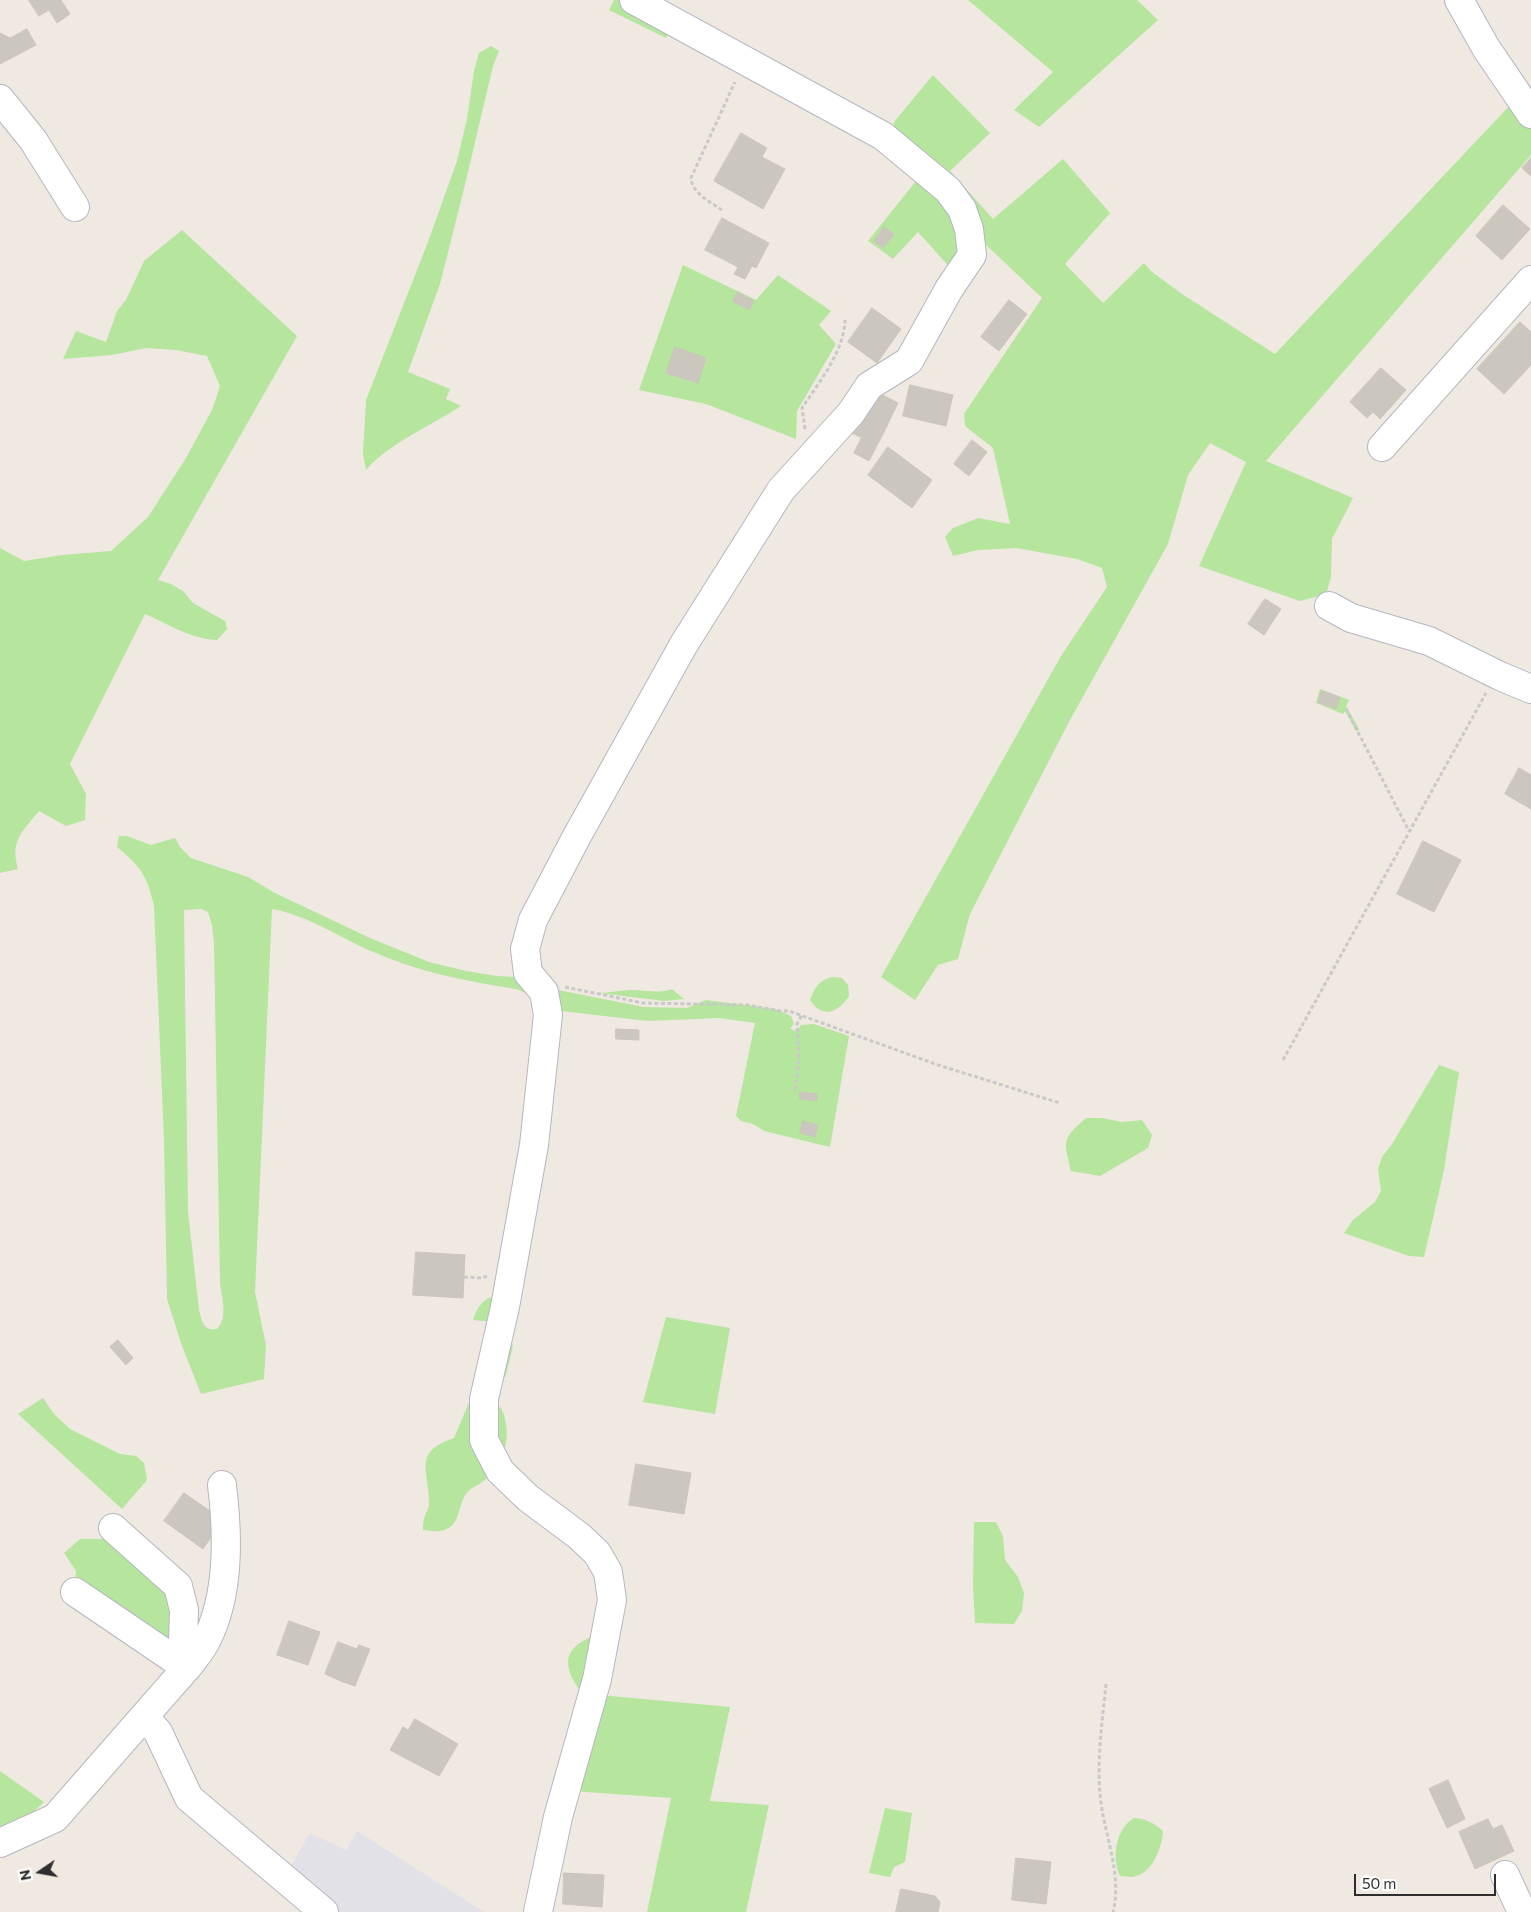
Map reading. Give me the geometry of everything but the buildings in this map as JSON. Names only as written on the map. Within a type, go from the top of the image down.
[{"type":"street","points":[[538,1912],[558,1817],[597,1679],[612,1600],[608,1572],[597,1553],[579,1536],[528,1498],[500,1471],[484,1440],[484,1400],[505,1307],[534,1145],[548,1015],[544,992],[528,973],[525,949],[533,920],[577,836],[684,644],[781,490],[851,413],[869,386],[909,361],[949,289],[972,255],[969,229],[962,210],[948,190],[883,136],[634,0]]},
{"type":"street","points":[[1459,0],[1486,48],[1531,114]]},
{"type":"street","points":[[0,100],[33,140],[75,208]]},
{"type":"street","points":[[1382,448],[1531,280]]},
{"type":"street","points":[[1329,606],[1351,618],[1429,641],[1531,689]]},
{"type":"street","points":[[0,1843],[55,1818],[189,1666],[208,1638],[221,1598],[226,1555],[227,1522],[222,1484]]},
{"type":"street","points":[[113,1528],[178,1586],[184,1610],[183,1642],[189,1666]]},
{"type":"street","points":[[75,1592],[189,1666]]},
{"type":"street","points":[[144,1717],[158,1732],[190,1798],[324,1912]]},
{"type":"street","points":[[1505,1875],[1522,1912]]},
{"type":"path","points":[[722,210],[691,186],[691,178],[726,100],[746,61]]},
{"type":"path","points":[[821,446],[809,436],[805,427],[802,408],[833,361],[845,332],[845,320]]},
{"type":"path","points":[[1283,1060],[1492,681],[1500,676]]},
{"type":"path","points":[[1346,710],[1409,832]]},
{"type":"path","points":[[542,989],[566,987],[643,1003],[748,1006],[789,1011],[938,1065],[1060,1103]]},
{"type":"path","points":[[795,1090],[799,1061],[797,1024],[802,1015]]},
{"type":"path","points":[[1106,1684],[1099,1753],[1101,1802],[1117,1896],[1113,1912]]},
{"type":"shaded area","points":[[357,1831],[484,1912],[332,1912],[286,1873],[310,1833],[346,1850]]},
{"type":"green space","points":[[614,0],[623,0],[672,27],[666,38],[609,10]]},
{"type":"green space","points":[[968,0],[1137,0],[1158,20],[1039,127],[1014,110],[1053,72]]},
{"type":"green space","points":[[491,46],[499,51],[493,66],[440,284],[408,372],[450,389],[446,399],[461,406],[398,443],[366,470],[363,454],[366,400],[428,242],[457,161],[479,53]]},
{"type":"green space","points":[[933,75],[990,133],[950,171],[993,219],[1063,159],[1110,213],[1065,264],[1103,303],[1144,263],[1152,272],[1182,294],[1275,354],[1514,101],[1531,123],[1531,155],[1266,461],[1353,498],[1332,539],[1331,577],[1326,594],[1300,601],[1199,566],[1246,462],[1210,443],[1188,475],[1168,544],[1070,720],[970,914],[958,959],[938,965],[915,1000],[881,977],[1061,656],[1107,587],[1102,568],[1077,559],[1016,548],[978,550],[953,556],[945,537],[953,528],[978,518],[1010,524],[993,448],[965,426],[964,414],[1042,298],[980,239],[892,135],[894,122]]},
{"type":"green space","points":[[920,176],[937,191],[965,235],[953,271],[918,232],[893,259],[868,241]]},
{"type":"green space","points":[[182,230],[297,336],[158,580],[171,584],[183,591],[193,603],[225,621],[227,629],[217,640],[207,639],[180,630],[145,614],[70,764],[86,794],[85,820],[66,826],[39,811],[19,837],[16,851],[18,869],[0,873],[0,548],[24,561],[62,555],[111,551],[148,517],[186,458],[212,410],[220,386],[207,356],[176,350],[146,348],[112,355],[63,359],[76,331],[106,342],[117,311],[126,300],[144,261]]},
{"type":"green space","points":[[683,265],[756,300],[778,275],[831,311],[819,325],[836,344],[797,411],[796,439],[706,404],[639,390]]},
{"type":"green space","points":[[1320,689],[1349,700],[1346,706],[1359,729],[1357,732],[1345,711],[1343,714],[1316,703]]},
{"type":"green space","points":[[119,836],[127,836],[151,845],[175,838],[180,847],[191,858],[248,877],[275,893],[370,938],[429,962],[466,971],[517,977],[528,994],[516,989],[461,979],[406,965],[371,951],[310,921],[272,909],[255,1292],[266,1345],[264,1379],[201,1394],[182,1346],[167,1299],[164,1140],[154,906],[149,887],[142,872],[117,847]],"holes":[[[201,909],[208,912],[214,943],[220,1283],[223,1308],[222,1319],[217,1329],[206,1327],[199,1310],[188,1212],[184,910]]]},
{"type":"green space","points":[[833,977],[842,978],[848,985],[849,996],[835,1010],[825,1012],[815,1006],[810,1000],[818,985],[824,980]]},
{"type":"green space","points":[[672,989],[684,999],[664,1001],[599,993],[631,990],[662,991]]},
{"type":"green space","points":[[558,990],[644,1007],[687,1008],[706,1000],[775,1009],[791,1016],[794,1023],[790,1029],[797,1031],[801,1025],[814,1024],[849,1036],[830,1147],[764,1131],[753,1124],[741,1121],[736,1116],[755,1023],[719,1018],[648,1021],[552,1010],[551,991]]},
{"type":"green space","points":[[1439,1065],[1459,1072],[1444,1170],[1424,1257],[1409,1256],[1344,1233],[1353,1220],[1375,1202],[1381,1191],[1378,1169],[1382,1157],[1392,1144]]},
{"type":"green space","points":[[1086,1118],[1102,1118],[1122,1122],[1142,1120],[1152,1135],[1148,1148],[1100,1176],[1071,1171],[1066,1141],[1072,1131]]},
{"type":"green space","points":[[498,1296],[513,1346],[506,1375],[490,1400],[500,1407],[504,1416],[507,1432],[505,1449],[498,1464],[488,1477],[466,1494],[458,1516],[450,1527],[440,1531],[423,1530],[429,1504],[426,1472],[427,1457],[432,1450],[454,1438],[470,1400],[480,1398],[492,1322],[473,1320],[482,1303],[489,1298]]},
{"type":"green space","points":[[666,1317],[730,1328],[715,1414],[643,1402]]},
{"type":"green space","points":[[43,1398],[54,1414],[70,1429],[120,1454],[136,1456],[144,1463],[147,1480],[122,1509],[18,1414]]},
{"type":"green space","points":[[974,1522],[996,1522],[1003,1536],[1005,1560],[1018,1577],[1024,1593],[1022,1611],[1014,1624],[975,1623],[973,1585]]},
{"type":"green space","points":[[80,1539],[103,1539],[119,1543],[173,1593],[176,1651],[75,1588],[76,1571],[64,1553]]},
{"type":"green space","points":[[591,1637],[609,1647],[613,1667],[609,1683],[600,1695],[730,1707],[710,1801],[769,1805],[746,1912],[647,1912],[671,1798],[572,1791],[582,1693],[571,1676],[568,1661],[574,1648]]},
{"type":"green space","points":[[0,1771],[44,1802],[32,1813],[0,1832]]},
{"type":"green space","points":[[885,1808],[912,1813],[905,1862],[894,1867],[890,1877],[869,1873]]},
{"type":"green space","points":[[1134,1818],[1150,1822],[1163,1831],[1161,1845],[1155,1860],[1145,1871],[1132,1877],[1120,1876],[1116,1860],[1117,1844],[1123,1829]]}]
